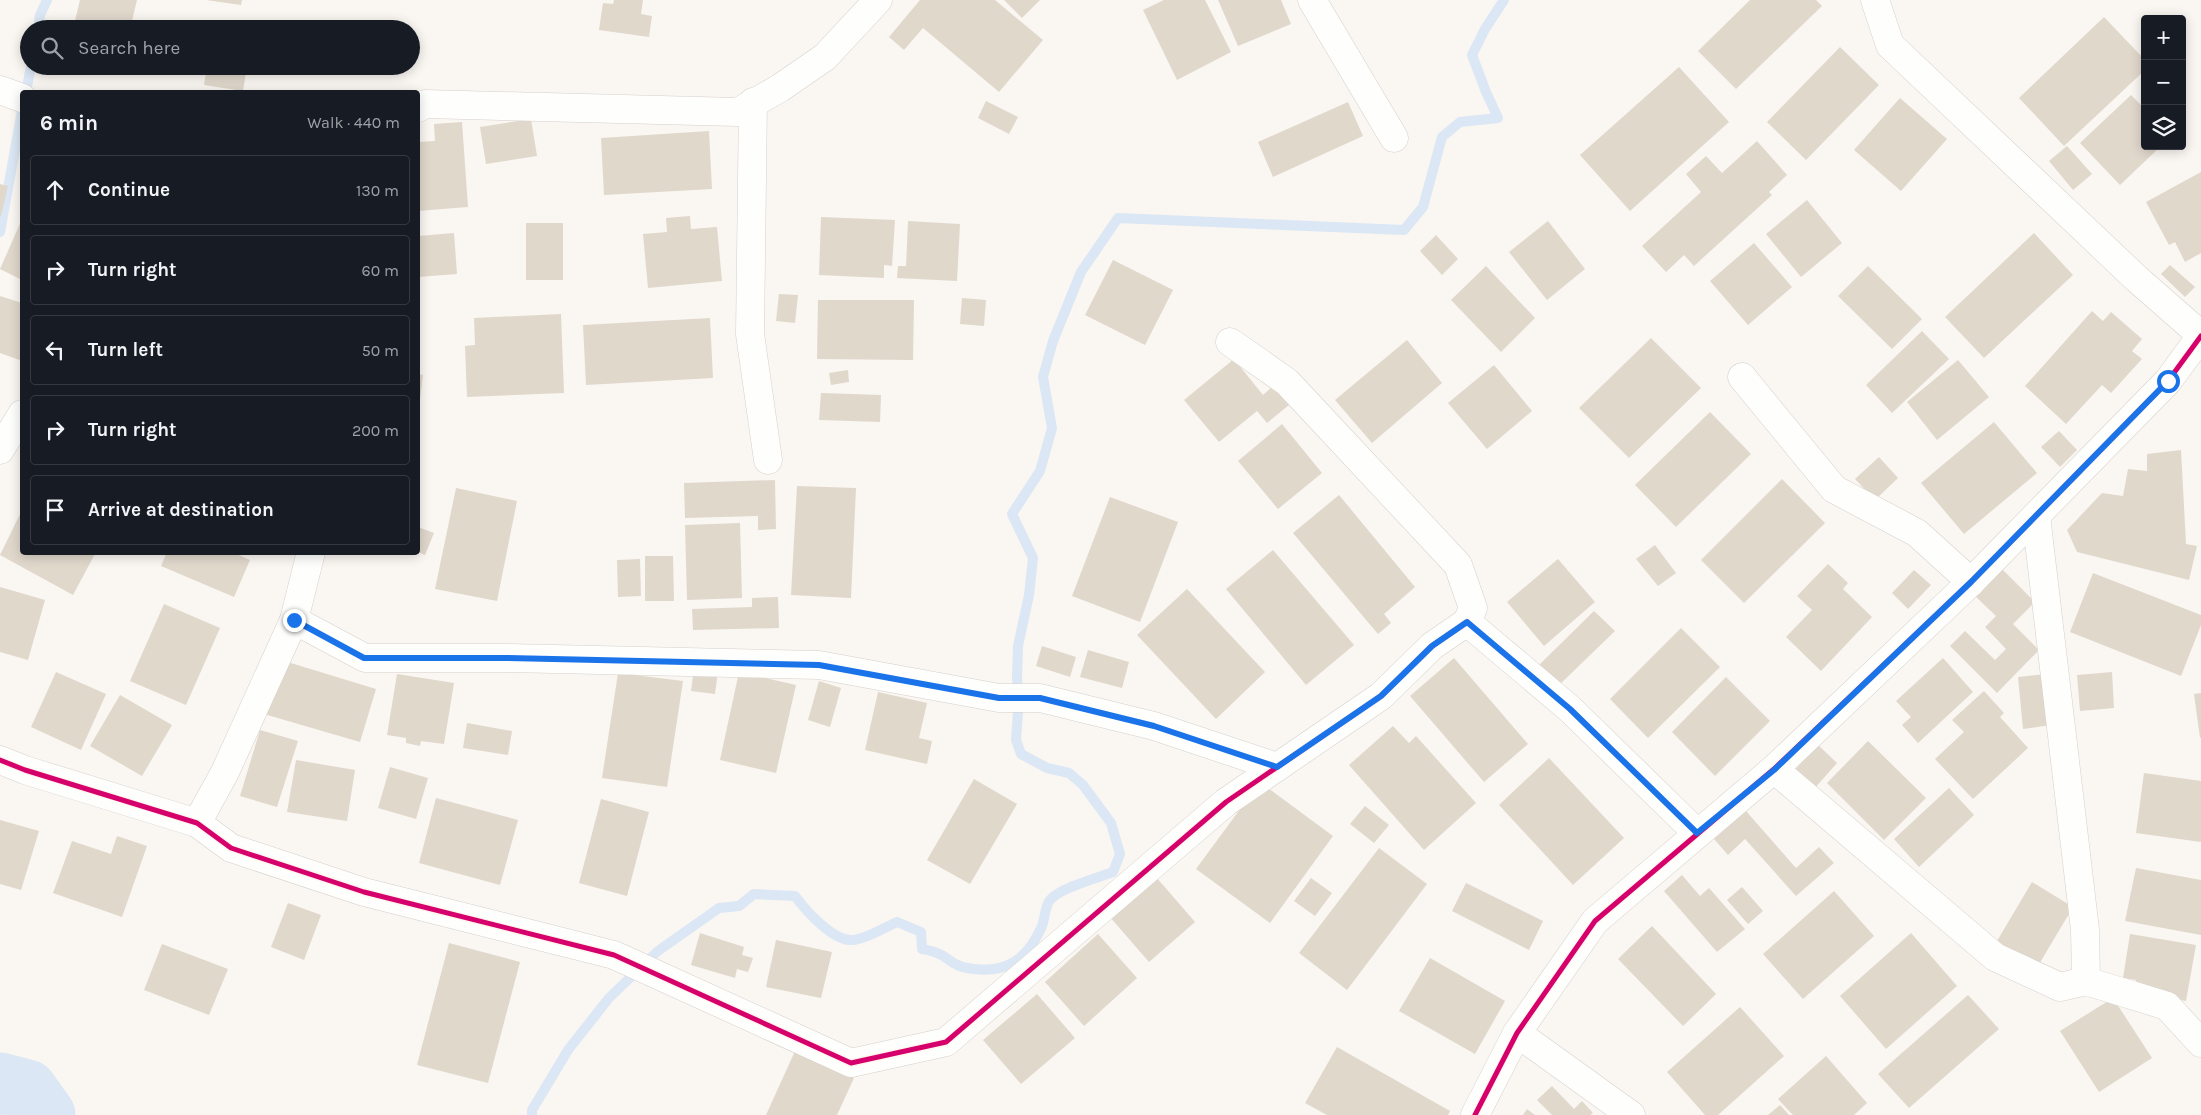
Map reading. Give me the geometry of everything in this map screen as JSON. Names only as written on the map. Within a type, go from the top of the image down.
[{"type":"street","points":[[420,107],[425,104],[738,112],[780,88],[825,57],[878,0]]},
{"type":"street","points":[[1312,0],[1394,138]]},
{"type":"street","points":[[1475,1115],[1517,1033],[1595,921],[1774,770],[1971,582],[2168,381],[2201,336],[2130,272],[1890,45],[1875,0]]},
{"type":"street","points":[[0,90],[20,97]]},
{"type":"street","points":[[753,102],[750,334],[768,460]]},
{"type":"street","points":[[0,760],[25,770],[197,824],[231,848],[364,892],[614,955],[851,1063],[946,1042],[1226,802],[1381,696],[1432,646],[1467,622],[1473,608],[1458,565],[1287,382],[1230,342]]},
{"type":"street","points":[[1742,377],[1834,489],[1917,533],[1971,582]]},
{"type":"street","points":[[0,450],[20,417]]},
{"type":"street","points":[[2036,516],[2085,930],[2086,981]]},
{"type":"street","points":[[197,824],[225,772],[294,620],[310,555]]},
{"type":"street","points":[[294,620],[364,658],[508,658],[819,665],[999,698],[1040,698],[1154,726],[1277,767]]},
{"type":"street","points":[[1467,622],[1570,709],[1697,833]]},
{"type":"street","points":[[1774,770],[1995,957],[2060,987],[2086,981],[2168,1006],[2201,1043]]},
{"type":"street","points":[[1517,1033],[1631,1115]]},
{"type":"building","points":[[80,0],[137,0],[132,20],[75,20]]},
{"type":"building","points":[[206,0],[242,0],[241,5]]},
{"type":"building","points":[[614,0],[643,0],[641,14],[652,16],[649,37],[599,30],[603,3],[613,4]]},
{"type":"building","points":[[920,0],[995,0],[1043,40],[999,92],[923,28],[904,50],[889,37]]},
{"type":"building","points":[[1004,0],[1040,0],[1022,18]]},
{"type":"building","points":[[1164,0],[1205,0],[1231,52],[1177,80],[1143,10]]},
{"type":"building","points":[[1218,0],[1281,0],[1291,24],[1238,46]]},
{"type":"building","points":[[1750,0],[1816,0],[1822,6],[1736,89],[1698,51]]},
{"type":"building","points":[[2104,17],[2141,56],[2141,74],[2064,146],[2019,98]]},
{"type":"building","points":[[1840,47],[1879,85],[1806,160],[1767,122]]},
{"type":"building","points":[[1679,67],[1729,122],[1630,211],[1580,155]]},
{"type":"building","points":[[206,75],[246,75],[243,90],[204,85]]},
{"type":"building","points":[[2131,95],[2141,105],[2141,150],[2157,150],[2120,185],[2080,143]]},
{"type":"building","points":[[1900,98],[1947,139],[1901,191],[1854,150]]},
{"type":"building","points":[[986,101],[1018,117],[1009,134],[978,118]]},
{"type":"building","points":[[1348,102],[1363,136],[1273,177],[1258,142]]},
{"type":"building","points":[[531,119],[537,156],[486,164],[480,127]]},
{"type":"building","points":[[462,122],[468,207],[420,211],[420,142],[435,141],[434,124]]},
{"type":"building","points":[[709,131],[712,189],[604,195],[601,138]]},
{"type":"building","points":[[1757,141],[1787,175],[1769,192],[1772,195],[1694,266],[1684,255],[1666,272],[1642,246],[1701,192],[1686,174],[1706,156],[1722,173]]},
{"type":"building","points":[[2067,146],[2092,174],[2073,190],[2049,161]]},
{"type":"building","points":[[2201,172],[2201,253],[2185,262],[2175,242],[2169,245],[2146,202]]},
{"type":"building","points":[[0,184],[8,186],[1,216],[0,216]]},
{"type":"building","points":[[1807,200],[1842,243],[1801,277],[1766,234]]},
{"type":"building","points":[[690,216],[691,229],[717,227],[722,281],[648,288],[643,234],[667,232],[666,218]]},
{"type":"building","points":[[821,217],[895,220],[892,266],[884,265],[884,278],[819,275]]},
{"type":"building","points":[[908,221],[960,224],[957,281],[897,278],[898,266],[906,266]]},
{"type":"building","points":[[1548,221],[1585,269],[1547,300],[1509,252]]},
{"type":"building","points":[[526,223],[563,223],[563,280],[526,280]]},
{"type":"building","points":[[20,224],[20,279],[0,269]]},
{"type":"building","points":[[454,233],[457,274],[420,277],[420,236]]},
{"type":"building","points":[[2034,233],[2073,275],[1984,358],[1945,317]]},
{"type":"building","points":[[1436,235],[1458,259],[1442,275],[1420,251]]},
{"type":"building","points":[[1754,243],[1792,287],[1748,325],[1710,281]]},
{"type":"building","points":[[1113,260],[1173,290],[1145,345],[1085,315]]},
{"type":"building","points":[[2170,265],[2195,287],[2185,297],[2161,274]]},
{"type":"building","points":[[1486,266],[1535,318],[1501,352],[1451,300]]},
{"type":"building","points":[[1868,266],[1922,319],[1892,349],[1838,296]]},
{"type":"building","points":[[779,294],[798,295],[795,323],[776,321]]},
{"type":"building","points":[[0,296],[20,302],[20,360],[0,353]]},
{"type":"building","points":[[962,298],[986,300],[984,326],[960,324]]},
{"type":"building","points":[[818,300],[914,300],[913,360],[817,359]]},
{"type":"building","points":[[2092,311],[2103,321],[2111,312],[2142,339],[2132,351],[2142,359],[2111,393],[2102,385],[2066,424],[2025,386]]},
{"type":"building","points":[[561,314],[564,393],[467,397],[465,346],[475,345],[474,318]]},
{"type":"building","points":[[710,318],[713,378],[586,385],[583,325]]},
{"type":"building","points":[[1922,331],[1949,359],[1892,413],[1866,385]]},
{"type":"building","points":[[1651,338],[1701,388],[1629,458],[1579,408]]},
{"type":"building","points":[[1407,340],[1442,383],[1372,443],[1335,400]]},
{"type":"building","points":[[1234,359],[1263,395],[1273,386],[1289,405],[1267,423],[1257,411],[1219,442],[1184,400]]},
{"type":"building","points":[[1958,360],[1989,397],[1937,440],[1907,402]]},
{"type":"building","points":[[1494,365],[1532,411],[1487,449],[1448,403]]},
{"type":"building","points":[[848,370],[849,382],[831,385],[829,373]]},
{"type":"building","points":[[420,374],[423,375],[420,400]]},
{"type":"building","points":[[821,393],[881,395],[880,422],[819,420]]},
{"type":"building","points":[[1710,412],[1751,454],[1676,527],[1635,485]]},
{"type":"building","points":[[1994,422],[2037,473],[1964,534],[1921,483]]},
{"type":"building","points":[[1282,424],[1322,473],[1278,509],[1238,461]]},
{"type":"building","points":[[2059,431],[2077,450],[2060,467],[2041,447]]},
{"type":"building","points":[[2181,450],[2186,544],[2197,546],[2189,580],[2077,552],[2067,530],[2102,493],[2123,496],[2128,469],[2147,471],[2147,454]]},
{"type":"building","points":[[1879,457],[1898,478],[1875,500],[1855,479]]},
{"type":"building","points":[[1782,479],[1825,523],[1744,603],[1701,560]]},
{"type":"building","points":[[775,480],[776,529],[758,530],[758,516],[685,518],[684,483]]},
{"type":"building","points":[[797,486],[856,488],[851,598],[791,595]]},
{"type":"building","points":[[456,488],[517,501],[497,601],[435,589]]},
{"type":"building","points":[[1339,495],[1415,587],[1384,614],[1391,623],[1378,634],[1293,533]]},
{"type":"building","points":[[1110,497],[1178,522],[1140,622],[1072,596]]},
{"type":"building","points":[[20,514],[20,555],[94,555],[73,595],[0,555]]},
{"type":"building","points":[[740,523],[742,598],[687,600],[685,525]]},
{"type":"building","points":[[420,528],[434,533],[425,555],[420,553]]},
{"type":"building","points":[[1655,545],[1676,573],[1658,586],[1636,559]]},
{"type":"building","points":[[1273,550],[1354,645],[1306,685],[1226,589]]},
{"type":"building","points":[[166,555],[239,555],[250,560],[234,597],[161,566]]},
{"type":"building","points":[[645,556],[673,556],[674,601],[645,601]]},
{"type":"building","points":[[640,559],[641,596],[618,597],[617,560]]},
{"type":"building","points":[[1558,559],[1595,602],[1544,646],[1507,602]]},
{"type":"building","points":[[1828,564],[1848,583],[1843,589],[1872,617],[1821,671],[1786,637],[1812,610],[1797,596]]},
{"type":"building","points":[[2002,569],[2035,602],[2013,624],[2039,650],[1997,693],[1950,646],[1965,631],[1995,660],[2006,649],[1985,627],[1996,616],[1975,596]]},
{"type":"building","points":[[1914,570],[1931,585],[1908,609],[1892,593]]},
{"type":"building","points":[[2093,573],[2201,615],[2201,625],[2181,676],[2070,632]]},
{"type":"building","points":[[0,587],[45,600],[28,660],[0,652]]},
{"type":"building","points":[[1187,589],[1265,672],[1216,719],[1137,635]]},
{"type":"building","points":[[778,597],[779,628],[693,630],[692,609],[752,607],[752,598]]},
{"type":"building","points":[[164,604],[220,628],[186,705],[130,681]]},
{"type":"building","points":[[1594,611],[1615,631],[1557,687],[1537,667]]},
{"type":"building","points":[[1681,628],[1720,667],[1648,738],[1610,699]]},
{"type":"building","points":[[1042,646],[1076,657],[1070,677],[1036,666]]},
{"type":"building","points":[[1088,650],[1129,662],[1122,688],[1080,677]]},
{"type":"building","points":[[1454,658],[1528,744],[1484,782],[1410,696]]},
{"type":"building","points":[[1943,658],[1973,692],[1918,743],[1902,725],[1911,717],[1896,701]]},
{"type":"building","points":[[281,660],[376,689],[360,742],[264,714]]},
{"type":"building","points":[[694,668],[718,671],[715,694],[691,691]]},
{"type":"building","points":[[56,672],[106,694],[81,750],[31,727]]},
{"type":"building","points":[[739,672],[796,685],[776,773],[720,760]]},
{"type":"building","points":[[2112,672],[2114,708],[2080,711],[2077,675]]},
{"type":"building","points":[[618,673],[683,681],[667,787],[602,778]]},
{"type":"building","points":[[397,674],[454,683],[444,744],[421,741],[420,746],[406,743],[406,738],[387,735]]},
{"type":"building","points":[[2046,674],[2051,725],[2023,729],[2018,677]]},
{"type":"building","points":[[1726,677],[1770,721],[1715,776],[1672,732]]},
{"type":"building","points":[[819,681],[841,688],[830,727],[808,720]]},
{"type":"building","points":[[1984,691],[2004,713],[2000,717],[2028,748],[1973,799],[1935,759],[1964,732],[1952,720]]},
{"type":"building","points":[[878,692],[927,703],[919,738],[932,741],[927,764],[865,750]]},
{"type":"building","points":[[2201,693],[2201,738],[2200,738],[2194,694]]},
{"type":"building","points":[[120,695],[172,725],[142,776],[90,746]]},
{"type":"building","points":[[467,723],[512,731],[508,755],[463,748]]},
{"type":"building","points":[[1393,726],[1409,743],[1416,736],[1476,803],[1424,850],[1349,765]]},
{"type":"building","points":[[260,730],[298,741],[277,807],[240,796]]},
{"type":"building","points":[[1868,741],[1926,798],[1884,840],[1827,783]]},
{"type":"building","points":[[1818,745],[1837,763],[1814,789],[1794,771]]},
{"type":"building","points":[[1549,758],[1624,838],[1573,885],[1499,805]]},
{"type":"building","points":[[296,760],[355,770],[347,821],[287,812]]},
{"type":"building","points":[[390,767],[428,778],[416,819],[378,808]]},
{"type":"building","points":[[2144,773],[2201,781],[2201,842],[2136,833]]},
{"type":"building","points":[[974,779],[1017,804],[970,884],[927,860]]},
{"type":"building","points":[[1260,782],[1333,836],[1270,923],[1196,869]]},
{"type":"building","points":[[1949,788],[1974,815],[1919,867],[1894,839]]},
{"type":"building","points":[[436,798],[518,820],[500,885],[419,863]]},
{"type":"building","points":[[601,799],[649,812],[627,896],[579,883]]},
{"type":"building","points":[[1365,806],[1389,825],[1374,843],[1350,824]]},
{"type":"building","points":[[1746,811],[1796,868],[1819,847],[1834,863],[1796,896],[1745,839],[1728,855],[1714,839]]},
{"type":"building","points":[[0,820],[39,831],[21,890],[0,884]]},
{"type":"building","points":[[117,836],[147,846],[122,917],[53,893],[72,841],[111,854]]},
{"type":"building","points":[[1379,848],[1427,884],[1347,990],[1299,953]]},
{"type":"building","points":[[2136,868],[2201,880],[2201,935],[2125,921]]},
{"type":"building","points":[[1682,875],[1700,896],[1709,888],[1745,929],[1717,952],[1664,891]]},
{"type":"building","points":[[1156,877],[1195,922],[1149,962],[1110,917]]},
{"type":"building","points":[[1311,878],[1332,893],[1315,916],[1294,901]]},
{"type":"building","points":[[2032,882],[2073,907],[2038,966],[1997,941]]},
{"type":"building","points":[[1466,883],[1543,921],[1529,950],[1452,911]]},
{"type":"building","points":[[1742,887],[1763,911],[1748,924],[1727,900]]},
{"type":"building","points":[[1834,891],[1874,936],[1803,999],[1763,954]]},
{"type":"building","points":[[288,903],[321,915],[304,960],[271,947]]},
{"type":"building","points":[[1652,926],[1716,994],[1683,1026],[1618,959]]},
{"type":"building","points":[[700,933],[744,947],[742,955],[753,958],[748,972],[737,969],[735,978],[691,965]]},
{"type":"building","points":[[1911,933],[1957,986],[1886,1049],[1840,996]]},
{"type":"building","points":[[1098,934],[1137,978],[1084,1026],[1045,982]]},
{"type":"building","points":[[2130,934],[2196,945],[2186,1001],[2134,992],[2136,980],[2123,978]]},
{"type":"building","points":[[776,940],[832,952],[821,998],[766,987]]},
{"type":"building","points":[[449,943],[520,962],[488,1083],[417,1065]]},
{"type":"building","points":[[162,944],[228,969],[209,1015],[144,990]]},
{"type":"building","points":[[1430,958],[1505,1001],[1475,1054],[1399,1011]]},
{"type":"building","points":[[1037,994],[1075,1038],[1021,1084],[983,1040]]},
{"type":"building","points":[[1968,995],[1999,1029],[1909,1108],[1878,1074]]},
{"type":"building","points":[[2113,998],[2152,1058],[2099,1092],[2060,1031]]},
{"type":"building","points":[[1740,1007],[1784,1056],[1718,1115],[1705,1115],[1667,1072]]},
{"type":"building","points":[[1337,1047],[1450,1111],[1448,1115],[1327,1115],[1305,1103]]},
{"type":"building","points":[[795,1051],[854,1078],[837,1115],[766,1115]]},
{"type":"building","points":[[1826,1056],[1867,1103],[1854,1115],[1793,1115],[1778,1099]]},
{"type":"building","points":[[1552,1086],[1574,1109],[1582,1101],[1593,1113],[1590,1115],[1552,1115],[1537,1100]]},
{"type":"building","points":[[1780,1105],[1789,1115],[1768,1115]]},
{"type":"building","points":[[1527,1109],[1535,1115],[1523,1115]]},
{"type":"waterway","points":[[39,20],[47,0]]},
{"type":"waterway","points":[[532,1115],[532,1110],[568,1050],[609,998],[658,951],[719,908],[739,906],[754,894],[795,896],[821,924],[837,936],[853,940],[863,938],[897,922],[921,932],[922,949],[941,955],[961,967],[981,970],[993,969],[1004,967],[1014,962],[1029,948],[1042,926],[1050,900],[1070,887],[1113,872],[1120,854],[1111,823],[1083,785],[1069,773],[1047,768],[1021,754],[1016,740],[1019,698],[1017,678],[1018,646],[1029,595],[1033,558],[1012,514],[1040,471],[1052,428],[1043,377],[1053,341],[1081,272],[1118,218],[1404,230],[1423,207],[1442,137],[1460,122],[1498,118],[1472,55],[1485,29],[1504,0]]},
{"type":"waterway","points":[[26,90],[29,75]]},
{"type":"waterway","points":[[0,232],[20,122]]},
{"type":"waterway","points":[[0,1083],[27,1090],[45,1115]]},
{"type":"cycle path","points":[[1475,1115],[1517,1033],[1595,921],[1774,769],[1971,582],[2168,381],[2201,336]]},
{"type":"cycle path","points":[[0,760],[25,770],[197,823],[231,848],[364,892],[614,955],[851,1063],[946,1042],[1226,802],[1381,696],[1432,646],[1467,622]]},
{"type":"route","points":[[294,620],[364,658],[508,658],[819,665],[999,698],[1040,698],[1154,726],[1277,767],[1381,696],[1432,646],[1467,622],[1570,709],[1697,833],[1774,770],[1971,582],[2168,381]]}]
